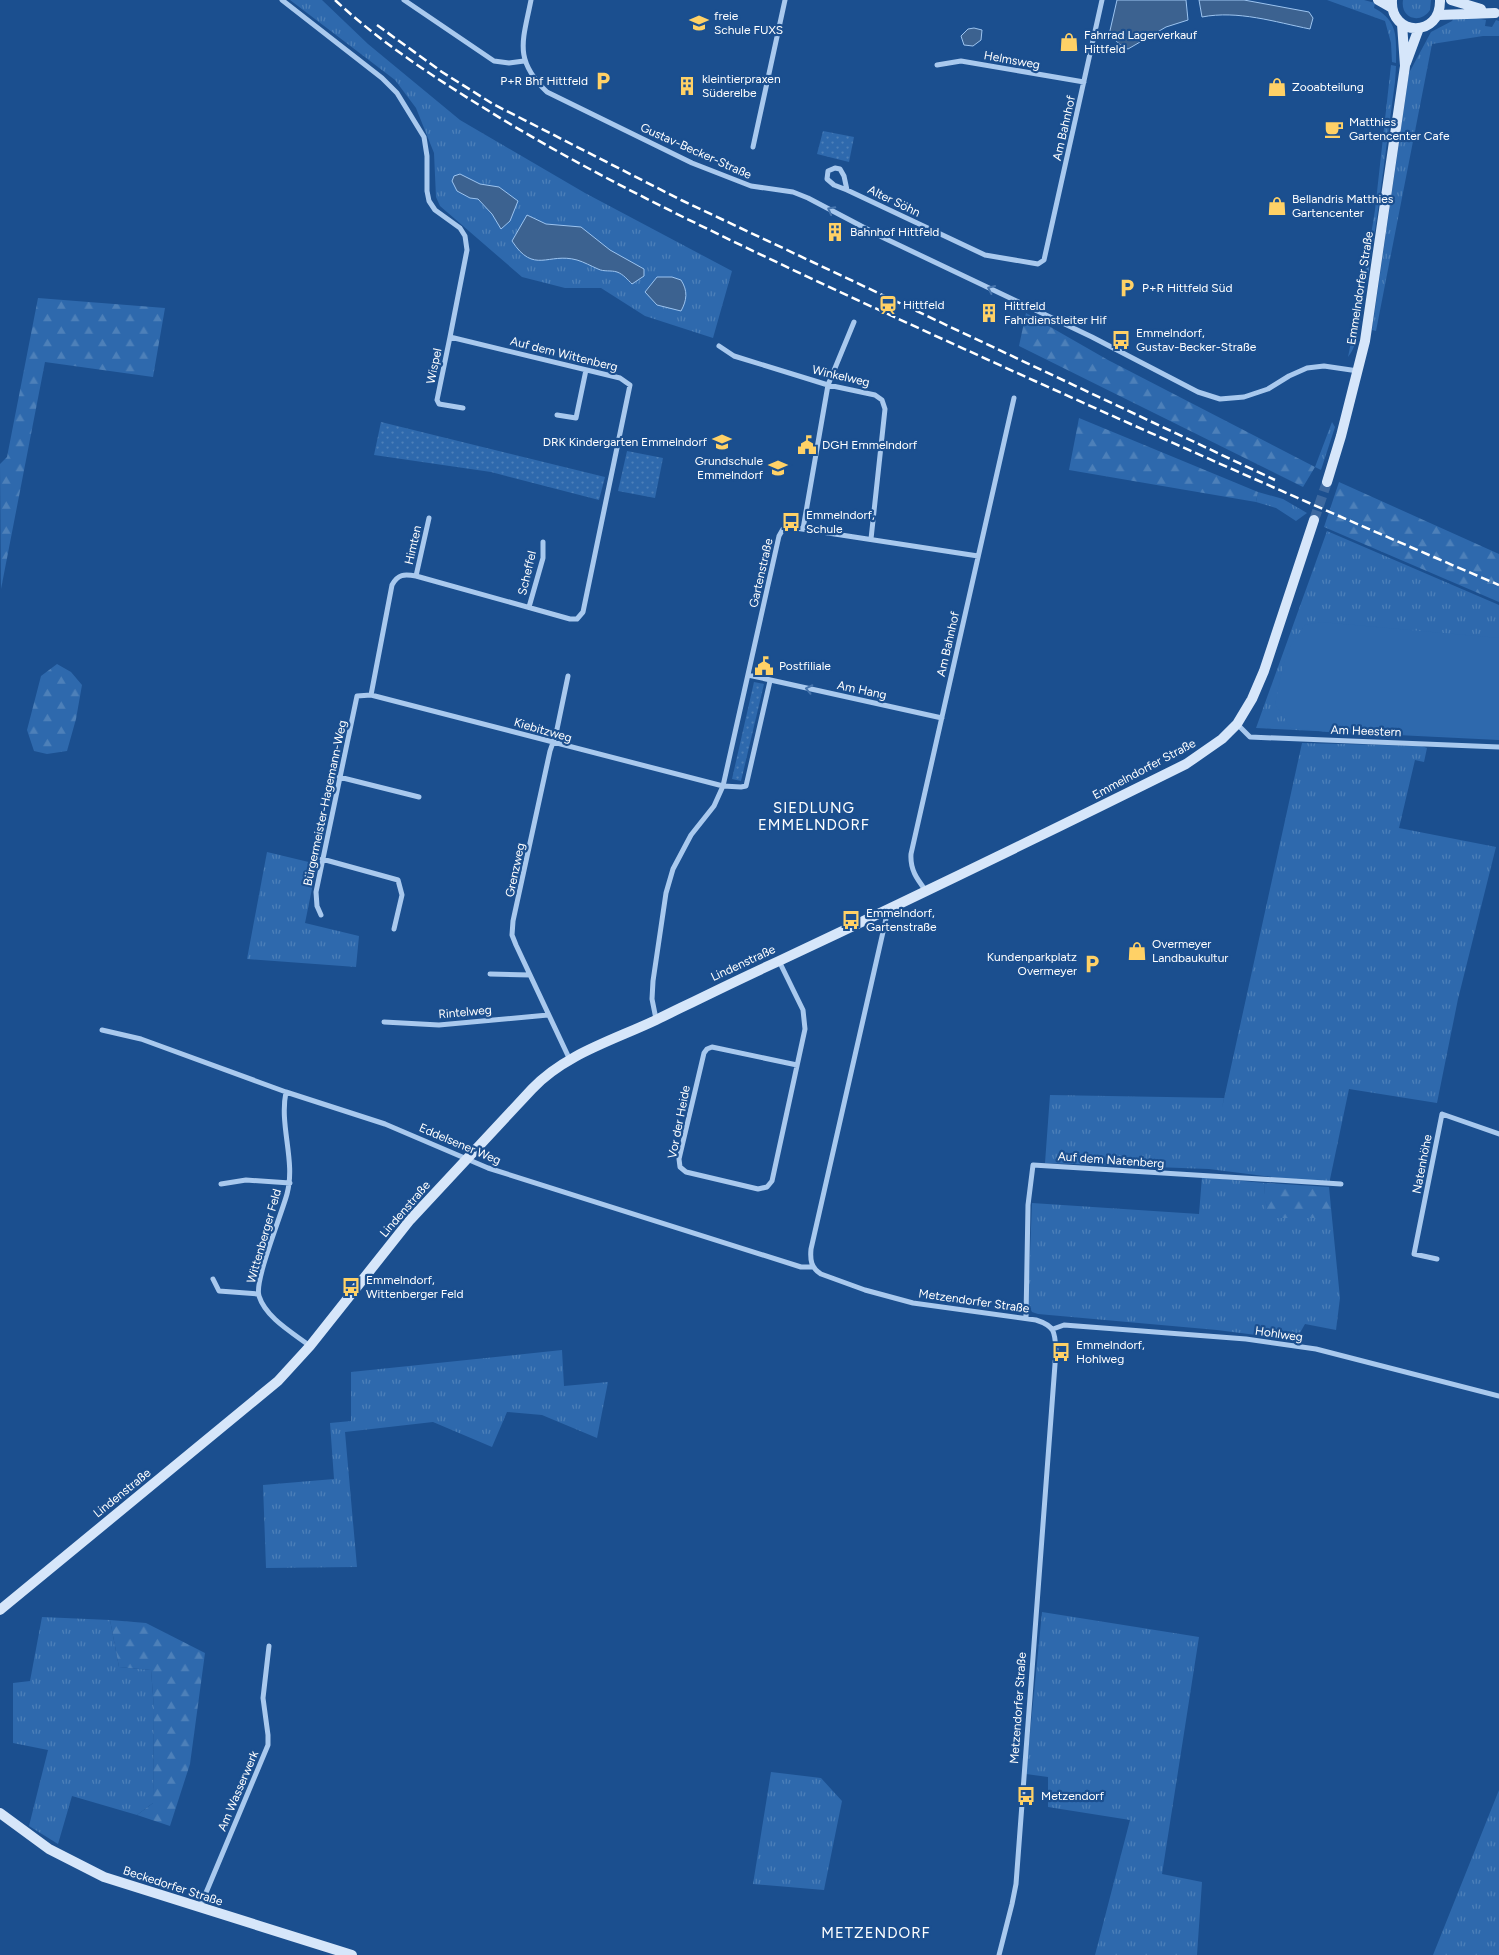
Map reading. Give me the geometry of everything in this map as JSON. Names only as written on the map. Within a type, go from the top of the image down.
[{"type":"street","points":[[282,0],[382,78],[397,93],[424,138],[427,156],[427,191],[429,201],[435,210],[460,228],[466,236],[467,250],[450,337]]},
{"type":"street","points":[[404,0],[494,61],[509,63],[524,61],[522,42],[531,0]]},
{"type":"street","points":[[753,147],[785,0]]},
{"type":"street","name":"Am Bahnhof","points":[[1044,260],[1102,0]]},
{"type":"street","points":[[1378,0],[1392,4],[1397,19],[1402,24],[1413,28],[1419,28],[1434,21],[1438,15],[1440,0]]},
{"type":"street","points":[[1451,0],[1497,13]]},
{"type":"street","points":[[1438,15],[1497,13]]},
{"type":"street","name":"Emmelndorfer Straße","points":[[1327,482],[1358,372],[1383,223],[1405,66],[1402,24]]},
{"type":"street","name":"Emmelndorfer Straße","points":[[1405,66],[1419,28]]},
{"type":"street","name":"Gustav-Becker-Straße","points":[[524,61],[533,79],[547,92],[576,107],[692,163],[750,186],[793,192],[808,198],[884,238],[1035,309],[1198,392],[1220,399],[1244,397],[1268,389],[1307,368],[1324,366],[1358,372]]},
{"type":"street","name":"Helmsweg","points":[[937,65],[961,61],[1084,82]]},
{"type":"street","name":"Alter Söhn","points":[[847,190],[844,176],[840,169],[828,171],[826,176],[834,185],[985,255],[1038,264],[1044,260]]},
{"type":"street","points":[[803,529],[828,385],[854,322]]},
{"type":"street","name":"Auf dem Wittenberg","points":[[371,696],[392,585],[397,577],[404,574],[570,619],[577,619],[583,612],[630,385],[620,378],[450,337]]},
{"type":"street","name":"Wispel","points":[[450,337],[437,400],[439,404],[463,408]]},
{"type":"street","name":"Winkelweg","points":[[720,346],[734,356],[828,385],[875,394],[882,400],[885,409],[871,539]]},
{"type":"street","points":[[557,416],[576,418],[586,370]]},
{"type":"street","name":"Am Bahnhof","points":[[926,892],[914,874],[910,862],[1014,398]]},
{"type":"street","name":"Himten","points":[[416,576],[429,518]]},
{"type":"street","name":"Emmelndorfer Straße","points":[[888,910],[1186,764],[1222,739],[1237,724],[1252,699],[1264,671],[1314,520]]},
{"type":"street","name":"Gartenstraße","points":[[656,1020],[652,999],[653,980],[666,893],[673,869],[691,835],[714,806],[723,786],[779,536],[783,529],[789,527],[978,556]]},
{"type":"street","name":"Scheffel","points":[[529,607],[543,558],[543,542]]},
{"type":"street","name":"Grenzweg","points":[[568,676],[513,921],[512,935],[570,1060]]},
{"type":"street","name":"Am Hang","points":[[748,676],[942,718]]},
{"type":"street","points":[[723,786],[742,788],[746,786],[770,681]]},
{"type":"street","name":"Kiebitzweg","points":[[357,696],[371,696],[468,719],[552,743],[723,786]]},
{"type":"street","name":"Bürgermeister-Hagemann-Weg","points":[[321,915],[317,906],[316,892],[357,696]]},
{"type":"street","name":"Am Heestern","points":[[1237,724],[1250,737],[1499,747]]},
{"type":"street","points":[[339,777],[419,797]]},
{"type":"street","points":[[322,859],[398,880],[402,895],[394,929]]},
{"type":"street","points":[[813,1267],[810,1258],[811,1249],[888,910]]},
{"type":"street","name":"Lindenstraße","points":[[0,1610],[278,1381],[310,1346],[410,1220],[537,1084],[552,1071],[570,1060],[711,992],[888,910]]},
{"type":"street","name":"Vor der Heide","points":[[778,961],[803,1010],[805,1029],[797,1066],[772,1181],[767,1187],[758,1189],[686,1172],[680,1167],[679,1159],[704,1053],[707,1048],[712,1047],[797,1066]]},
{"type":"street","points":[[490,974],[530,975]]},
{"type":"street","name":"Rintelweg","points":[[384,1022],[439,1025],[548,1015]]},
{"type":"street","name":"Eddelsener Weg","points":[[102,1030],[142,1039],[286,1092],[385,1124],[466,1160],[801,1268],[813,1267]]},
{"type":"street","name":"Wittenberger Feld","points":[[286,1092],[284,1112],[290,1183],[264,1264],[258,1294],[263,1306],[271,1315],[310,1346]]},
{"type":"street","name":"Natenhöhe","points":[[1437,1260],[1414,1254],[1442,1114],[1499,1134]]},
{"type":"street","name":"Auf dem Natenberg","points":[[1026,1318],[1028,1205],[1033,1165],[1341,1184]]},
{"type":"street","name":"Wittenberger Feld","points":[[221,1184],[246,1180],[290,1183]]},
{"type":"street","name":"Metzendorfer Straße","points":[[813,1267],[821,1274],[894,1299],[978,1313],[1026,1318],[1045,1323],[1053,1329],[1056,1351],[1016,1884],[999,1955]]},
{"type":"street","name":"Wittenberger Feld","points":[[213,1279],[219,1292],[258,1294]]},
{"type":"street","name":"Hohlweg","points":[[1053,1329],[1064,1325],[1246,1339],[1316,1349],[1499,1396]]},
{"type":"street","name":"Am Wasserwerk","points":[[200,1908],[268,1745],[263,1698],[269,1646]]},
{"type":"street","name":"Beckedorfer Straße","points":[[0,1813],[49,1849],[85,1869],[123,1884],[352,1955]]},
{"type":"green space","points":[[290,0],[322,0],[368,44],[460,120],[585,193],[732,271],[713,338],[645,316],[601,288],[565,288],[522,277],[440,206],[436,197],[434,153],[416,108],[395,80]]},
{"type":"green space","points":[[1327,0],[1364,0],[1375,3],[1374,8],[1382,13],[1392,25],[1396,38],[1396,63],[1392,62],[1391,43],[1385,21]]},
{"type":"green space","points":[[1403,0],[1431,0],[1430,10],[1421,17],[1412,17],[1405,11]]},
{"type":"green space","points":[[1454,18],[1486,20],[1485,26],[1492,27],[1496,20],[1499,21],[1499,36],[1483,36],[1432,44],[1376,331],[1372,330],[1409,73],[1431,32],[1452,21]]},
{"type":"green space","points":[[1391,65],[1396,66],[1395,82],[1373,244],[1359,329],[1355,344],[1348,357],[1364,279],[1375,210]]},
{"type":"green space","points":[[823,131],[854,137],[849,162],[817,154]]},
{"type":"green space","points":[[38,298],[165,308],[153,377],[45,362],[1,589],[0,464],[7,457]]},
{"type":"green space","points":[[1026,313],[1108,360],[1315,467],[1303,487],[1019,346]]},
{"type":"green space","points":[[1079,418],[1258,492],[1256,502],[1069,470]]},
{"type":"green space","points":[[381,422],[605,477],[599,500],[491,472],[374,455]]},
{"type":"green space","points":[[1332,422],[1335,427],[1321,470],[1315,467]]},
{"type":"green space","points":[[627,451],[663,458],[655,498],[618,491]]},
{"type":"green space","points":[[1339,482],[1499,554],[1499,602],[1324,527]]},
{"type":"green space","points":[[1258,492],[1283,499],[1307,513],[1296,521],[1276,508],[1256,502]]},
{"type":"green space","points":[[1327,531],[1499,605],[1499,740],[1256,728]]},
{"type":"green space","points":[[1321,622],[1499,638],[1499,737],[1337,733],[1291,728],[1275,704],[1283,666],[1291,645],[1305,625]]},
{"type":"green space","points":[[57,664],[71,672],[82,685],[76,719],[67,751],[47,754],[34,751],[27,730],[41,676]]},
{"type":"green space","points":[[754,682],[764,684],[741,781],[732,779]]},
{"type":"green space","points":[[1302,743],[1422,746],[1427,748],[1424,762],[1415,760],[1399,828],[1496,847],[1458,999],[1437,1103],[1349,1089],[1329,1184],[1209,1169],[1045,1163],[1050,1095],[1224,1098],[1222,1108]]},
{"type":"green space","points":[[267,852],[317,864],[305,923],[359,936],[356,967],[247,959]]},
{"type":"green space","points":[[1202,1177],[1264,1183],[1267,1218],[1332,1218],[1340,1298],[1336,1330],[1305,1324],[1296,1340],[1217,1330],[1032,1312],[1028,1304],[1032,1203],[1199,1214]]},
{"type":"green space","points":[[1264,1183],[1329,1187],[1332,1218],[1266,1218]]},
{"type":"green space","points":[[562,1350],[564,1386],[608,1382],[597,1438],[542,1415],[507,1412],[492,1447],[433,1422],[345,1432],[357,1567],[266,1568],[263,1485],[334,1479],[330,1423],[351,1421],[351,1372]]},
{"type":"green space","points":[[1042,1612],[1199,1637],[1162,1874],[1202,1882],[1197,1955],[1095,1955],[1130,1820],[1048,1807],[1048,1777],[1026,1774]]},
{"type":"green space","points":[[42,1617],[110,1620],[119,1667],[151,1670],[154,1708],[153,1803],[137,1815],[72,1796],[58,1844],[29,1826],[48,1750],[13,1743],[13,1683],[30,1681]]},
{"type":"green space","points":[[110,1620],[146,1623],[205,1653],[190,1764],[170,1826],[137,1815],[153,1803],[154,1708],[151,1670],[119,1667]]},
{"type":"green space","points":[[771,1772],[821,1778],[842,1801],[824,1890],[753,1884]]},
{"type":"green space","points":[[1499,1790],[1499,1955],[1433,1955]]},
{"type":"shaded area","points":[[1117,0],[1186,0],[1188,20],[1166,27],[1128,49],[1109,35]]},
{"type":"shaded area","points":[[1199,0],[1244,0],[1309,12],[1313,18],[1310,29],[1243,16],[1216,15],[1202,17]]},
{"type":"shaded area","points":[[968,29],[982,30],[981,40],[973,46],[964,45],[961,36]]},
{"type":"shaded area","points":[[460,174],[480,184],[499,187],[518,201],[510,221],[501,229],[492,214],[478,199],[470,198],[457,191],[452,181],[454,176]]},
{"type":"shaded area","points":[[527,215],[546,224],[581,227],[610,250],[644,269],[644,276],[632,284],[615,271],[600,270],[577,260],[558,258],[535,260],[527,257],[512,241]]},
{"type":"shaded area","points":[[657,277],[672,277],[681,280],[686,296],[681,311],[657,305],[645,292]]},
{"type":"tunnel","points":[[1314,520],[1327,482]]},
{"type":"railway","points":[[335,0],[388,44],[465,96],[567,157],[653,202],[740,245],[994,363],[1499,585]]},
{"type":"railway","points":[[377,25],[442,72],[493,104],[681,200],[1275,480]]},
{"type":"place","name":"freie Schule FUXS","points":[[699,23]]},
{"type":"place","name":"Fahrrad Lagerverkauf Hittfeld","points":[[1069,42]]},
{"type":"place","name":"P+R Bhf Hittfeld","points":[[603,81]]},
{"type":"place","name":"kleintierpraxen Süderelbe","points":[[687,86]]},
{"type":"place","name":"Zooabteilung","points":[[1277,87]]},
{"type":"place","name":"Matthies Gartencenter Cafe","points":[[1334,129]]},
{"type":"place","name":"Bellandris Matthies Gartencenter","points":[[1277,206]]},
{"type":"place","name":"Bahnhof Hittfeld","points":[[835,232]]},
{"type":"place","name":"P+R Hittfeld Süd","points":[[1127,288]]},
{"type":"place","name":"Hittfeld","points":[[888,305]]},
{"type":"place","name":"Hittfeld Fahrdienstleiter Hif","points":[[989,313]]},
{"type":"place","name":"Emmelndorf, Gustav-Becker-Straße","points":[[1121,340]]},
{"type":"place","name":"DRK Kindergarten Emmelndorf","points":[[722,442]]},
{"type":"place","name":"DGH Emmelndorf","points":[[807,445]]},
{"type":"place","name":"Grundschule Emmelndorf","points":[[778,468]]},
{"type":"place","name":"Emmelndorf, Schule","points":[[791,522]]},
{"type":"place","name":"Postfiliale","points":[[764,666]]},
{"type":"place","name":"Emmelndorf, Gartenstraße","points":[[851,920]]},
{"type":"place","name":"Overmeyer Landbaukultur","points":[[1137,951]]},
{"type":"place","name":"Kundenparkplatz Overmeyer","points":[[1092,964]]},
{"type":"place","name":"Emmelndorf, Wittenberger Feld","points":[[351,1287]]},
{"type":"place","name":"Emmelndorf, Hohlweg","points":[[1061,1352]]},
{"type":"place","name":"Metzendorf","points":[[1026,1796]]},
{"type":"district","name":"SIEDLUNG EMMELNDORF","points":[[814,816]]},
{"type":"district","name":"METZENDORF","points":[[876,1933]]}]
